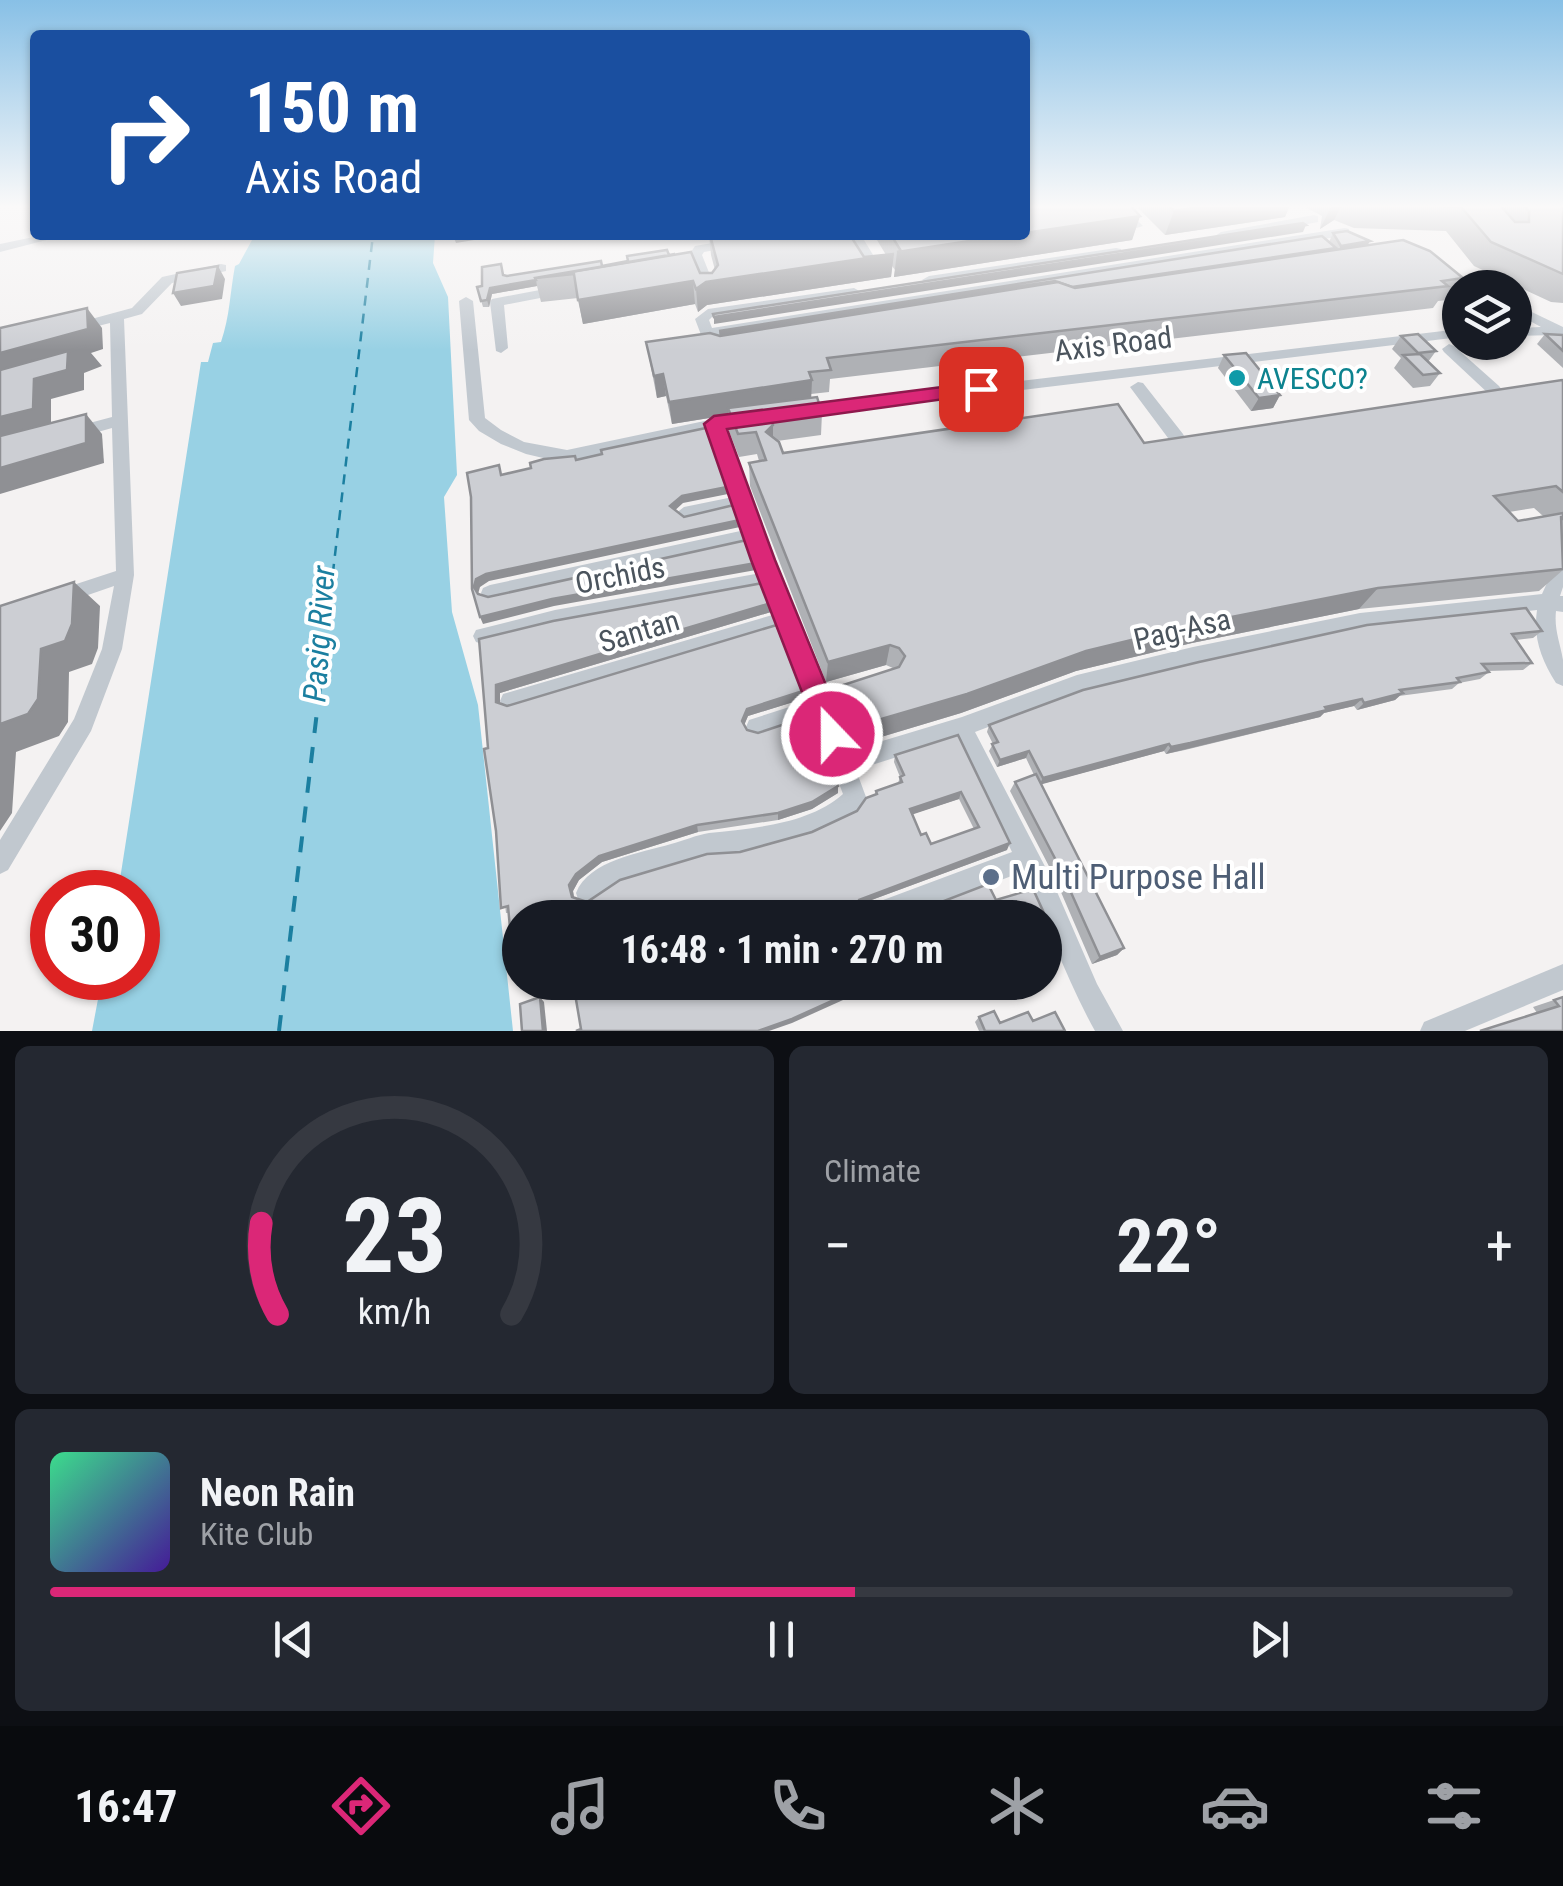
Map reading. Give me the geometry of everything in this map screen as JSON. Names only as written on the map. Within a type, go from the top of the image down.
[{"type":"street","points":[[698,253],[710,290]]},
{"type":"street","points":[[866,253],[874,268]]},
{"type":"street","points":[[922,281],[1104,253]]},
{"type":"street","points":[[708,332],[1212,253]]},
{"type":"street","points":[[1028,264],[1053,296]]},
{"type":"street","points":[[1424,264],[1442,273]]},
{"type":"street","points":[[681,269],[699,266]]},
{"type":"street","points":[[66,330],[137,311],[167,280],[221,268]]},
{"type":"street","points":[[500,348],[497,302],[572,288]]},
{"type":"street","points":[[740,346],[716,348],[702,318],[708,313],[868,290]]},
{"type":"street","points":[[466,301],[477,420],[491,432],[559,456],[772,416]]},
{"type":"street","points":[[0,862],[65,756],[98,692],[112,648],[125,575],[121,420],[111,356],[116,317]]},
{"type":"street","points":[[1532,317],[1562,332]]},
{"type":"street","points":[[1532,332],[1562,332]]},
{"type":"street","name":"Axis Road","points":[[791,414],[1086,380],[1202,361],[1442,335]]},
{"type":"street","points":[[1190,346],[1202,361]]},
{"type":"street","points":[[1461,360],[1494,390]]},
{"type":"street","points":[[1138,386],[1177,438]]},
{"type":"street","points":[[52,438],[121,420]]},
{"type":"street","points":[[588,893],[628,869],[708,845],[741,843],[846,808],[855,797],[824,699],[786,619],[714,424]]},
{"type":"street","points":[[684,514],[742,501]]},
{"type":"street","points":[[490,592],[754,535]]},
{"type":"street","points":[[1563,568],[1554,602],[1555,644],[1563,677]]},
{"type":"street","points":[[36,605],[125,575]]},
{"type":"street","name":"Orchids","points":[[483,636],[555,618],[770,578]]},
{"type":"street","name":"Pag-Asa","points":[[844,763],[1077,684],[1278,637],[1360,620],[1554,602]]},
{"type":"street","name":"Santan","points":[[510,701],[786,619]]},
{"type":"street","points":[[757,727],[824,699]]},
{"type":"street","points":[[962,726],[1028,858],[1101,1028]]},
{"type":"street","points":[[916,900],[1028,858]]},
{"type":"street","points":[[1432,1031],[1563,977]]},
{"type":"water","name":"Pasig River","points":[[245,253],[434,253],[433,263],[448,297],[457,475],[444,497],[452,612],[478,705],[502,929],[502,1000],[510,1000],[513,1031],[92,1031],[98,1000],[160,1000],[160,870],[121,870],[201,362],[208,362],[213,343],[221,342],[235,266]]},
{"type":"building","points":[[684,253],[691,253],[700,273],[712,273],[718,265],[715,253],[862,253],[864,257],[894,254],[706,282],[696,289],[693,281],[578,300],[574,274],[535,278]]},
{"type":"building","points":[[1108,253],[1125,253],[714,317],[713,314]]},
{"type":"building","points":[[1213,253],[1301,253],[1072,287],[1055,281],[719,331]]},
{"type":"building","points":[[1313,253],[1433,253],[1453,270],[1442,270],[1442,287],[827,358],[831,370],[809,372],[812,380],[669,402],[663,374],[654,376],[646,342],[710,333],[720,336],[1058,282],[1075,288]]},
{"type":"building","points":[[1516,253],[1563,253],[1563,274]]},
{"type":"building","points":[[675,254],[490,288],[487,300],[481,301],[477,287],[482,286],[482,267],[501,264],[503,275],[507,276],[601,261],[602,266],[628,261],[627,256]]},
{"type":"building","points":[[218,266],[214,286],[173,293],[177,273]]},
{"type":"building","points":[[87,308],[88,329],[0,353],[0,328]]},
{"type":"building","points":[[1418,334],[1436,351],[1418,353],[1401,336]]},
{"type":"building","points":[[1545,334],[1563,335],[1563,351]]},
{"type":"building","points":[[86,346],[68,352],[67,370],[34,379],[33,409],[0,417],[0,370]]},
{"type":"building","points":[[1246,353],[1280,395],[1259,398],[1224,355]]},
{"type":"building","points":[[1420,354],[1440,373],[1423,375],[1403,355]]},
{"type":"building","points":[[1562,380],[1563,492],[1556,486],[1494,496],[1518,521],[1563,513],[1563,569],[1378,588],[1206,622],[1086,651],[967,694],[854,727],[837,687],[899,667],[905,656],[890,645],[828,662],[749,463],[766,460],[756,432],[738,434],[728,408],[817,397],[822,413],[771,419],[773,425],[766,432],[779,442],[783,453],[1118,404],[1144,443]]},
{"type":"building","points":[[86,414],[86,443],[0,468],[0,436]]},
{"type":"building","points":[[706,428],[727,487],[682,496],[670,506],[684,517],[734,505],[740,520],[486,574],[476,579],[474,587],[478,594],[488,597],[747,540],[756,563],[552,599],[480,617],[472,589],[467,473],[499,465],[501,475],[531,468],[530,463],[544,459],[575,456],[576,460],[602,454],[601,450]]},
{"type":"building","points":[[74,582],[72,624],[65,641],[41,649],[38,699],[28,714],[0,724],[0,606]]},
{"type":"building","points":[[763,583],[771,603],[496,685],[496,702],[507,706],[780,624],[803,691],[747,709],[742,721],[747,730],[758,733],[812,715],[838,786],[812,802],[778,813],[697,825],[599,856],[576,874],[569,885],[572,897],[581,900],[502,900],[501,908],[496,831],[484,749],[488,748],[479,639],[553,621]]},
{"type":"building","points":[[1526,608],[1542,631],[1512,634],[1532,663],[1482,664],[1489,672],[1457,678],[1460,682],[1400,690],[1403,693],[1364,703],[1362,699],[1325,707],[1327,710],[1190,743],[1171,747],[1169,744],[1043,778],[1029,751],[1000,760],[992,744],[998,742],[989,725],[1083,690],[1367,625]]},
{"type":"building","points":[[958,735],[1010,843],[859,900],[590,900],[620,880],[707,854],[740,852],[812,832],[857,811],[876,791],[902,782],[900,777],[904,775],[895,755]],"holes":[[[961,792],[979,827],[931,844],[926,833],[921,835],[910,809]]]},
{"type":"building","points":[[1036,774],[1124,948],[1100,957],[1015,782]]},
{"type":"building","points":[[988,884],[996,900],[946,900]]},
{"type":"building","points":[[1033,889],[1038,900],[996,900]]},
{"type":"building","points":[[1563,997],[1563,1031],[1480,1031],[1559,1006],[1554,1000]]},
{"type":"building","points":[[540,1000],[543,1031],[522,1031],[520,1004]]},
{"type":"building","points":[[576,1000],[834,1000],[758,1031],[576,1031],[581,1029]]},
{"type":"building","points":[[994,1011],[1000,1023],[1028,1012],[1033,1021],[1055,1012],[1065,1031],[985,1031],[979,1017]]},
{"type":"ferry route","points":[[320,681],[371,253]]},
{"type":"ferry route","points":[[279,1031],[321,678]]},
{"type":"place","name":"AVESCO?","points":[[1237,378]]},
{"type":"place","name":"Multi Purpose Hall","points":[[991,877]]},
{"type":"route","points":[[832,734],[714,424],[981,389]]}]
